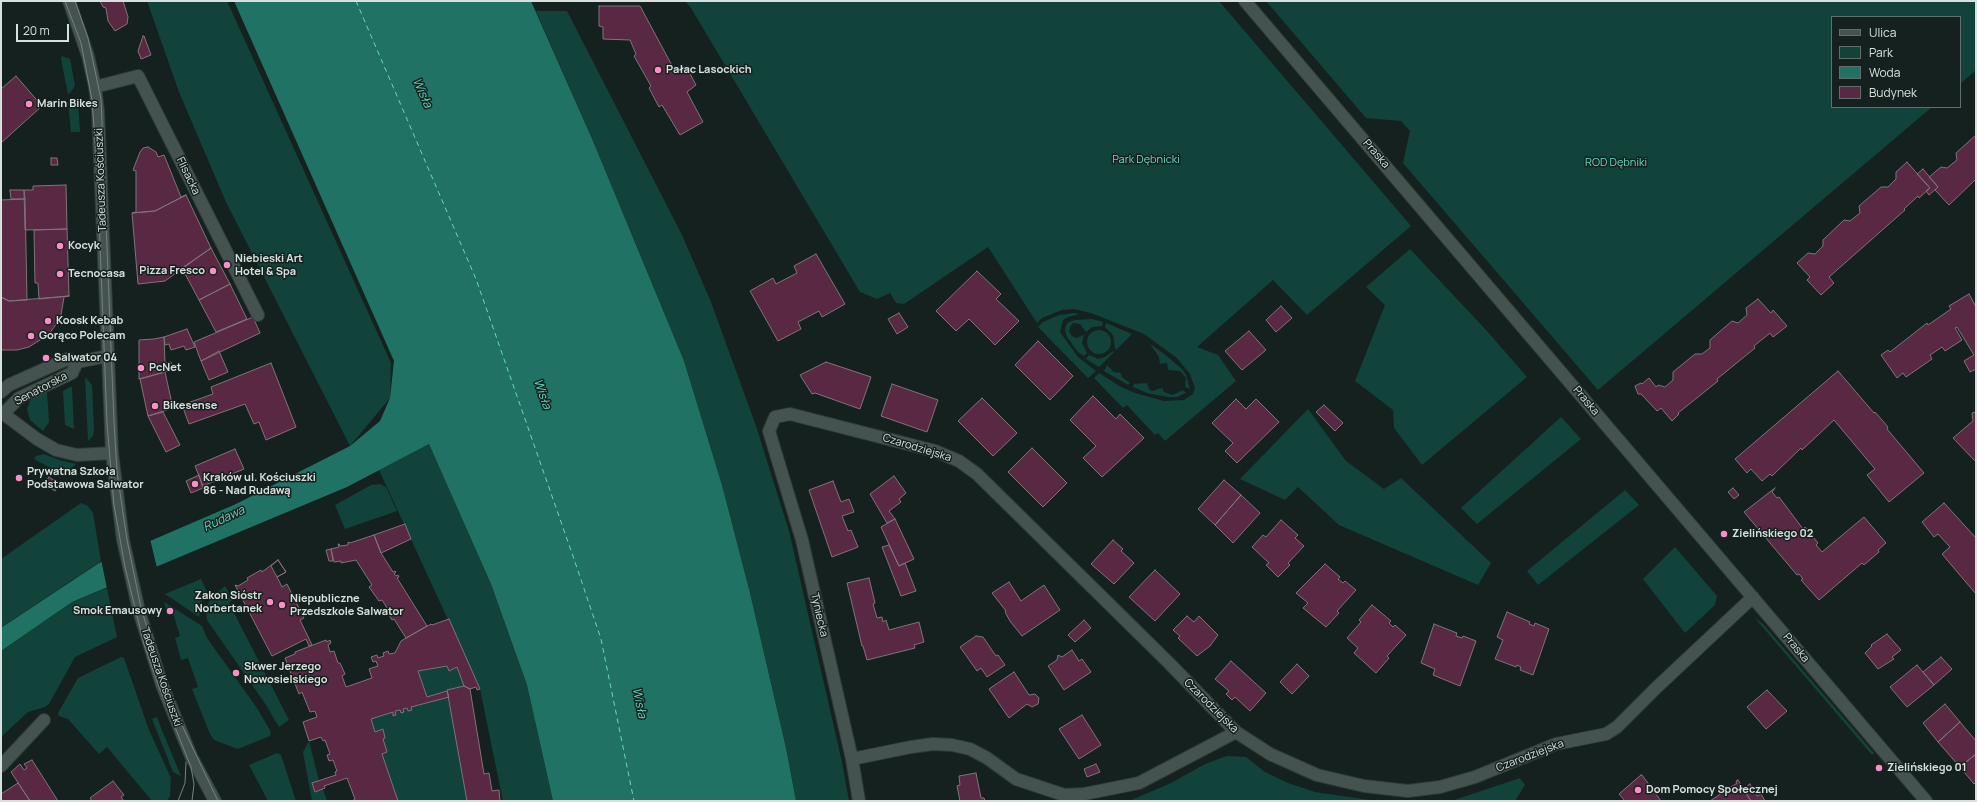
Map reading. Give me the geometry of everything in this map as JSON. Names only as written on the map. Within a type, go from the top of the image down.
[{"type":"street","name":"Tadeusza Kościuszki","points":[[69,1],[84,42],[95,87],[99,132],[112,453],[119,517],[139,611],[170,708],[191,756],[215,801]]},
{"type":"street","name":"Praska","points":[[1245,1],[1754,597],[1926,801]]},
{"type":"street","name":"Flisacka","points":[[95,87],[138,76],[258,316]]},
{"type":"street","name":"Senatorska","points":[[1,392],[9,386],[67,359],[77,362],[108,356]]},
{"type":"street","name":"Senatorska","points":[[77,362],[72,373],[19,398],[2,413],[37,439],[56,450],[77,455],[112,453]]},
{"type":"street","name":"Czarodziejska","points":[[769,431],[775,417],[790,414],[935,451],[959,461],[977,474],[1236,732],[1270,754],[1317,775],[1364,786],[1408,791],[1440,787],[1475,777],[1556,744],[1606,734],[1617,727],[1656,688],[1754,597]]},
{"type":"street","name":"Tyniecka","points":[[769,431],[802,540],[852,759],[859,801]]},
{"type":"street","points":[[1,766],[44,720]]},
{"type":"street","points":[[852,759],[911,747],[933,744],[952,745],[970,749],[987,758],[1016,779],[1064,795],[1084,794],[1139,784],[1236,732]]},
{"type":"green space","points":[[147,1],[227,1],[391,363],[390,398],[350,446],[226,202],[179,92]]},
{"type":"green space","name":"Park Dębnicki","points":[[685,1],[1219,1],[1411,226],[1307,315],[1273,280],[1197,347],[1218,355],[1236,381],[1165,441],[1158,433],[1155,435],[1127,405],[1123,408],[1094,378],[1099,373],[1121,387],[1135,393],[1164,401],[1184,400],[1193,394],[1195,388],[1190,374],[1177,358],[1144,334],[1091,313],[1074,309],[1062,310],[1042,318],[1037,323],[988,247],[904,304],[896,303],[890,293],[877,299],[860,292],[691,8]]},
{"type":"green space","name":"ROD Dębniki","points":[[1266,1],[1976,1],[1976,70],[1961,83],[1961,16],[1831,16],[1831,108],[1931,108],[1598,390],[1403,163],[1410,131],[1401,121],[1366,118]]},
{"type":"green space","points":[[536,11],[567,11],[682,235],[711,302],[756,426],[789,531],[842,762],[849,801],[796,801],[786,748],[750,593],[722,485],[684,361],[593,141]]},
{"type":"green space","points":[[62,56],[70,59],[75,86],[68,94],[61,59]]},
{"type":"green space","points":[[78,101],[80,132],[71,132],[68,102]]},
{"type":"green space","points":[[1410,249],[1487,331],[1527,377],[1422,465],[1394,428],[1393,410],[1355,381],[1385,305],[1366,287]]},
{"type":"green space","points":[[1074,313],[1080,314],[1063,320],[1060,332],[1078,357],[1096,371],[1088,378],[1038,327],[1043,322],[1059,315]]},
{"type":"green space","points":[[1092,319],[1103,322],[1102,326],[1092,327],[1086,332],[1080,324],[1073,323],[1070,327],[1069,332],[1072,336],[1076,338],[1084,335],[1082,343],[1087,353],[1084,356],[1078,352],[1067,337],[1065,330],[1066,325],[1075,320]]},
{"type":"green space","points":[[1106,323],[1132,334],[1116,350],[1113,335],[1105,327]]},
{"type":"green space","points":[[1099,330],[1104,331],[1110,337],[1110,347],[1104,353],[1099,354],[1094,353],[1088,347],[1087,342],[1088,337],[1094,331]]},
{"type":"green space","points":[[1150,344],[1182,369],[1186,375],[1190,389],[1185,387],[1186,378],[1180,371],[1168,370],[1167,363],[1160,364],[1159,357]]},
{"type":"green space","points":[[1113,351],[1114,352],[1099,367],[1086,359],[1089,355],[1098,359],[1105,357]]},
{"type":"green space","points":[[1107,365],[1114,372],[1121,373],[1122,377],[1130,383],[1128,385],[1104,371]]},
{"type":"green space","points":[[85,377],[92,385],[94,429],[93,436],[88,441]]},
{"type":"green space","points":[[1147,383],[1149,389],[1152,391],[1162,388],[1164,392],[1172,395],[1183,390],[1186,393],[1177,397],[1168,397],[1147,393],[1133,387],[1134,384]]},
{"type":"green space","points":[[72,387],[74,429],[65,425],[63,391]]},
{"type":"green space","points":[[47,392],[49,422],[43,431],[30,420],[27,409],[31,399]]},
{"type":"green space","points":[[1308,409],[1346,461],[1384,489],[1401,478],[1491,563],[1478,585],[1339,525],[1298,487],[1285,500],[1240,479]]},
{"type":"green space","points":[[1561,417],[1581,439],[1477,524],[1461,508]]},
{"type":"green space","points":[[429,444],[491,584],[527,685],[553,801],[503,801],[480,689],[379,470]]},
{"type":"green space","points":[[44,454],[59,460],[76,464],[69,470],[56,471],[34,459],[36,456]]},
{"type":"green space","points":[[380,484],[386,487],[397,511],[345,529],[335,505],[371,485]]},
{"type":"green space","points":[[1625,490],[1639,505],[1538,585],[1527,571]]},
{"type":"green space","points":[[81,503],[88,506],[93,513],[101,561],[1,628],[1,559]]},
{"type":"green space","points":[[1675,547],[1717,596],[1715,605],[1685,633],[1643,579]]},
{"type":"green space","points":[[201,579],[207,592],[202,600],[199,617],[165,594]]},
{"type":"green space","points":[[225,586],[232,600],[229,603],[289,720],[279,727],[266,705],[207,620],[206,611],[210,599]]},
{"type":"green space","points":[[107,588],[117,637],[75,657],[49,704],[45,707],[28,712],[1,737],[1,651],[72,602]]},
{"type":"green space","points":[[164,602],[202,626],[207,638],[257,708],[271,732],[270,736],[238,749],[214,740],[210,734],[192,689],[198,687],[188,658],[181,660],[175,638],[180,636],[173,613],[168,614]]},
{"type":"green space","points":[[1754,617],[1763,624],[1874,753],[1872,755]]},
{"type":"green space","points":[[121,657],[124,658],[149,730],[171,778],[170,797],[166,801],[152,801],[107,747],[99,754],[68,719],[59,716],[58,713],[78,678]]},
{"type":"green space","points":[[447,666],[449,671],[457,667],[464,686],[427,697],[418,671]]},
{"type":"green space","points":[[449,697],[467,801],[398,801],[382,754],[383,739],[385,738],[383,729],[375,732],[371,719],[393,712],[394,716],[396,715],[395,711],[400,710],[401,713],[404,712],[403,709]]},
{"type":"green space","points":[[157,717],[181,776],[173,772],[152,719]]},
{"type":"green space","points":[[309,741],[319,781],[312,783],[315,792],[323,789],[327,801],[312,801],[303,752]]},
{"type":"green space","points":[[277,753],[281,755],[296,801],[268,801],[249,765]]},
{"type":"green space","points":[[1227,756],[1246,757],[1265,772],[1288,783],[1315,792],[1377,801],[1129,801],[1171,783],[1205,764]]},
{"type":"green space","points":[[1520,778],[1525,785],[1515,801],[1451,801]]},
{"type":"water","points":[[234,1],[531,1],[593,141],[684,361],[722,485],[750,593],[786,748],[796,801],[553,801],[527,685],[491,584],[429,444],[347,487],[72,602],[1,651],[1,628],[99,563],[236,504],[350,446],[380,421],[390,398],[394,361]]},
{"type":"pier","points":[[150,539],[157,568],[107,589],[101,559]]},
{"type":"building","points":[[100,1],[123,1],[128,17],[127,24],[115,31],[108,21],[106,8],[103,7]]},
{"type":"building","name":"Pałac Lasockich","points":[[599,6],[640,6],[676,73],[688,70],[696,85],[687,92],[703,122],[680,135],[662,105],[659,107],[649,88],[651,86],[634,56],[636,54],[630,40],[603,39],[603,27],[599,26]]},
{"type":"building","points":[[143,36],[151,55],[141,59],[138,51]]},
{"type":"building","points":[[16,76],[42,106],[1,143],[1,89]]},
{"type":"building","points":[[1976,135],[1976,179],[1949,205],[1935,190],[1938,187],[1929,177],[1941,167],[1947,168],[1957,160],[1956,153]]},
{"type":"building","points":[[148,147],[156,152],[158,157],[164,155],[181,197],[186,195],[155,211],[132,213],[136,212],[136,171],[133,170],[140,152],[143,148]]},
{"type":"building","points":[[51,158],[57,158],[58,165],[51,165]]},
{"type":"building","points":[[1907,162],[1930,188],[1919,198],[1918,196],[1904,209],[1905,210],[1829,277],[1834,283],[1821,295],[1807,280],[1810,277],[1797,263],[1808,253],[1815,254],[1823,246],[1823,240],[1844,220],[1850,221],[1860,213],[1859,206],[1881,187],[1888,187],[1896,179],[1896,172]]},
{"type":"building","points":[[1923,169],[1938,187],[1929,195],[1926,191],[1930,188],[1917,174]]},
{"type":"building","points":[[66,185],[67,229],[25,230],[24,190],[33,190],[33,186]]},
{"type":"building","points":[[10,190],[24,190],[25,199],[11,199]]},
{"type":"building","points":[[186,195],[211,248],[165,281],[138,284],[132,213],[155,211]]},
{"type":"building","points":[[25,199],[27,300],[9,301],[1,297],[1,200]]},
{"type":"building","points":[[67,229],[69,296],[39,299],[38,283],[35,283],[34,230]]},
{"type":"building","points":[[211,248],[230,284],[199,300],[182,268]]},
{"type":"building","points":[[816,254],[845,304],[822,317],[819,311],[798,322],[801,329],[778,341],[750,291],[773,278],[776,284],[797,273],[794,266]]},
{"type":"building","points":[[977,271],[1001,294],[996,299],[1019,321],[995,345],[969,319],[956,331],[936,311]]},
{"type":"building","points":[[230,284],[247,319],[216,332],[199,300]]},
{"type":"building","points":[[1969,294],[1976,307],[1976,369],[1970,372],[1964,361],[1974,355],[1957,327],[1955,328],[1962,340],[1945,351],[1942,347],[1930,355],[1932,359],[1906,377],[1903,373],[1897,378],[1881,355],[1888,350],[1890,352],[1927,323],[1928,325],[1951,309],[1949,306]]},
{"type":"building","points":[[69,296],[64,297],[61,315],[48,335],[29,347],[17,350],[1,350],[1,297],[9,301]]},
{"type":"building","points":[[1758,299],[1771,313],[1773,310],[1787,326],[1773,337],[1770,333],[1754,346],[1755,348],[1717,379],[1718,381],[1678,413],[1679,414],[1672,421],[1661,408],[1657,411],[1641,394],[1638,394],[1635,386],[1641,383],[1642,384],[1649,378],[1656,387],[1658,385],[1665,387],[1673,380],[1673,372],[1695,354],[1702,354],[1710,348],[1710,340],[1732,321],[1738,323],[1747,315],[1746,308]]},
{"type":"building","points":[[1281,306],[1292,318],[1276,332],[1266,320]]},
{"type":"building","points":[[899,313],[908,327],[897,334],[888,319]]},
{"type":"building","points":[[253,317],[260,333],[201,361],[194,342]]},
{"type":"building","points":[[187,329],[195,347],[186,350],[184,346],[171,350],[169,344],[165,345],[164,337]]},
{"type":"building","points":[[1249,331],[1266,350],[1242,370],[1225,351]]},
{"type":"building","points":[[164,337],[165,363],[171,362],[172,370],[139,379],[139,340]]},
{"type":"building","points":[[1038,341],[1073,376],[1050,400],[1015,365]]},
{"type":"building","points":[[219,351],[228,372],[209,380],[201,361]]},
{"type":"building","points":[[826,362],[871,377],[860,409],[815,393],[812,394],[800,375]]},
{"type":"building","points":[[271,363],[296,427],[266,440],[259,422],[254,424],[245,404],[189,424],[182,405],[213,394],[211,387]]},
{"type":"building","points":[[1838,371],[1888,427],[1887,429],[1924,473],[1889,502],[1867,475],[1875,469],[1834,420],[1802,450],[1801,448],[1772,476],[1770,474],[1762,481],[1751,469],[1747,473],[1735,459]]},
{"type":"building","points":[[165,372],[173,408],[148,416],[140,379]]},
{"type":"building","points":[[892,384],[938,400],[927,432],[881,416]]},
{"type":"building","points":[[1093,396],[1116,419],[1120,414],[1144,438],[1102,477],[1083,458],[1096,446],[1070,420]]},
{"type":"building","points":[[982,398],[1017,433],[993,456],[958,421]]},
{"type":"building","points":[[1236,399],[1246,409],[1256,399],[1279,422],[1237,463],[1225,451],[1233,443],[1212,423]]},
{"type":"building","points":[[1324,405],[1343,423],[1335,431],[1316,412]]},
{"type":"building","points":[[163,412],[180,445],[166,452],[148,416]]},
{"type":"building","points":[[1976,412],[1976,462],[1953,438],[1973,421],[1972,413]]},
{"type":"building","points":[[1032,448],[1067,483],[1043,507],[1008,472]]},
{"type":"building","points":[[235,449],[244,469],[203,486],[195,466]]},
{"type":"building","name":"Kraków ul. Kościuszki 86 - Nad Rudawą","points":[[199,475],[203,488],[191,493],[186,481]]},
{"type":"building","points":[[894,476],[906,493],[899,499],[901,502],[889,511],[895,519],[887,523],[870,494]]},
{"type":"building","points":[[49,477],[59,484],[55,491],[44,484]]},
{"type":"building","points":[[1224,480],[1241,495],[1215,525],[1198,509]]},
{"type":"building","points":[[833,481],[841,502],[849,499],[854,512],[842,516],[848,531],[851,530],[858,547],[832,557],[809,490]]},
{"type":"building","points":[[1733,488],[1739,495],[1734,499],[1728,492]]},
{"type":"building","points":[[1775,488],[1772,492],[1777,498],[1779,497],[1803,529],[1805,527],[1818,543],[1816,545],[1822,552],[1864,517],[1886,543],[1878,550],[1879,552],[1864,565],[1862,563],[1819,600],[1801,580],[1803,579],[1799,574],[1797,575],[1744,512]]},
{"type":"building","points":[[1241,495],[1260,513],[1233,543],[1215,525]]},
{"type":"building","points":[[1944,503],[1976,538],[1976,594],[1942,554],[1950,547],[1938,534],[1934,537],[1922,522]]},
{"type":"building","points":[[895,519],[914,559],[899,566],[881,527]]},
{"type":"building","points":[[1281,520],[1298,535],[1295,538],[1304,546],[1288,563],[1290,565],[1278,577],[1266,565],[1269,563],[1252,547],[1263,535],[1266,537]]},
{"type":"building","points":[[405,524],[411,539],[381,553],[374,535]]},
{"type":"building","points":[[374,535],[381,553],[393,572],[396,572],[394,574],[396,576],[398,575],[399,577],[397,578],[427,626],[406,638],[394,619],[392,620],[389,615],[391,614],[382,600],[379,601],[369,587],[372,585],[356,560],[341,563],[341,561],[334,562],[331,549],[339,547],[338,544],[340,546],[348,545],[348,542],[350,543]]},
{"type":"building","points":[[1113,540],[1123,549],[1121,551],[1134,563],[1114,584],[1091,564]]},
{"type":"building","points":[[889,545],[899,566],[905,563],[916,591],[901,596],[882,547]]},
{"type":"building","points":[[331,549],[333,561],[329,561],[326,550]]},
{"type":"building","name":"Zakon Sióstr Norbertanek","points":[[278,560],[286,572],[277,577],[282,587],[287,584],[304,618],[300,620],[312,645],[309,646],[306,639],[272,656],[235,585],[238,586],[248,580],[247,578],[261,570],[262,572]]},
{"type":"building","points":[[278,560],[286,572],[277,577],[271,566]]},
{"type":"building","points":[[1325,564],[1340,577],[1338,579],[1343,583],[1345,581],[1356,590],[1337,611],[1339,613],[1326,627],[1303,608],[1308,603],[1296,593]]},
{"type":"building","points":[[1155,570],[1180,594],[1155,621],[1129,597]]},
{"type":"building","points":[[869,578],[877,618],[882,617],[883,622],[886,620],[889,630],[919,622],[924,642],[914,645],[915,648],[867,660],[862,646],[847,583]]},
{"type":"building","points":[[1009,582],[1021,601],[1044,585],[1060,610],[1022,636],[1010,621],[1005,612],[1006,611],[992,593]]},
{"type":"building","points":[[1372,605],[1391,621],[1389,623],[1393,627],[1395,625],[1406,635],[1387,656],[1389,658],[1376,673],[1354,653],[1358,648],[1347,638],[1361,622],[1359,620]]},
{"type":"building","points":[[1507,612],[1530,622],[1529,624],[1534,626],[1535,623],[1549,629],[1533,675],[1520,670],[1521,667],[1517,665],[1516,667],[1495,659],[1503,640],[1497,637]]},
{"type":"building","points":[[1187,616],[1194,622],[1199,616],[1218,635],[1210,646],[1197,656],[1178,638],[1180,636],[1173,630]]},
{"type":"building","points":[[449,619],[480,689],[477,690],[476,687],[470,689],[464,686],[457,667],[449,671],[447,666],[418,671],[427,697],[447,691],[449,697],[411,707],[412,710],[408,711],[407,708],[403,709],[404,712],[401,713],[400,710],[395,711],[396,715],[393,716],[393,712],[371,719],[375,732],[383,729],[385,738],[383,739],[387,752],[382,754],[398,801],[352,801],[355,799],[347,778],[324,786],[325,788],[315,792],[312,783],[336,775],[335,772],[337,771],[333,760],[329,761],[327,755],[330,754],[325,740],[323,741],[321,737],[309,741],[303,722],[317,717],[315,711],[310,712],[302,692],[299,694],[285,658],[295,654],[295,652],[326,640],[327,642],[330,640],[331,643],[328,645],[330,652],[334,651],[338,663],[340,663],[345,674],[342,676],[346,687],[372,678],[369,669],[378,666],[376,661],[373,662],[371,657],[377,655],[378,658],[384,656],[383,653],[388,651],[389,654],[395,653],[401,641],[431,624],[432,625]]},
{"type":"building","points":[[1084,620],[1091,628],[1075,642],[1068,635]]},
{"type":"building","points":[[1434,624],[1457,633],[1456,636],[1462,638],[1463,636],[1476,641],[1460,686],[1433,675],[1435,669],[1421,663]]},
{"type":"building","points":[[1887,634],[1901,650],[1892,657],[1894,659],[1878,669],[1865,653],[1872,646],[1871,645]]},
{"type":"building","points":[[976,636],[983,637],[996,656],[998,655],[1005,665],[987,677],[981,668],[977,671],[960,647]]},
{"type":"building","points":[[1072,650],[1079,661],[1082,659],[1091,672],[1064,690],[1048,666],[1057,660],[1058,655],[1062,657]]},
{"type":"building","points":[[1941,657],[1952,669],[1934,685],[1923,672]]},
{"type":"building","points":[[1231,661],[1266,693],[1250,711],[1235,697],[1232,700],[1226,694],[1229,691],[1215,679]]},
{"type":"building","points":[[1297,664],[1309,676],[1292,694],[1280,682]]},
{"type":"building","points":[[1917,665],[1934,685],[1907,707],[1890,687]]},
{"type":"building","points":[[1014,672],[1029,695],[1035,694],[1039,698],[1038,704],[1032,707],[1027,704],[1009,718],[989,689]]},
{"type":"building","points":[[464,686],[470,689],[484,774],[489,773],[492,791],[499,790],[500,801],[467,801],[447,690]]},
{"type":"building","points":[[1767,690],[1787,711],[1766,729],[1747,707]]},
{"type":"building","points":[[1945,704],[1960,722],[1938,742],[1923,723]]},
{"type":"building","points":[[1082,715],[1101,745],[1079,759],[1059,729]]},
{"type":"building","points":[[1960,722],[1976,741],[1976,754],[1960,767],[1938,742]]},
{"type":"building","points":[[1976,754],[1976,782],[1974,784],[1960,767]]},
{"type":"building","points":[[32,760],[58,801],[30,801],[11,772],[20,764],[24,770],[27,768],[24,764]]},
{"type":"building","points":[[1096,764],[1100,772],[1087,777],[1084,769]]},
{"type":"building","points":[[976,773],[981,798],[984,798],[985,801],[960,801],[957,786],[960,785],[959,776]]},
{"type":"building","name":"Dom Pomocy Społecznej","points":[[1641,775],[1661,801],[1625,801],[1619,794]]},
{"type":"building","name":"Dom Pomocy Społecznej","points":[[1738,780],[1751,801],[1710,801],[1737,783],[1736,781]]},
{"type":"building","points":[[113,781],[124,795],[121,797],[124,801],[92,801],[90,798]]},
{"type":"building","points":[[18,783],[30,801],[1,801],[1,794]]},
{"type":"building","points":[[1750,784],[1757,796],[1761,794],[1765,801],[1751,801],[1743,789]]},
{"type":"ferry route","points":[[356,1],[476,279],[574,559],[601,639],[634,801]]},
{"type":"tram line","points":[[65,1],[81,43],[92,100],[97,166],[107,423],[114,505],[125,567],[144,644],[159,687],[191,767],[194,784],[192,801]]},
{"type":"tram line","points":[[75,1],[88,38],[101,99],[114,422],[117,472],[127,540],[141,608],[160,669],[180,721],[218,801]]},
{"type":"tram line","points":[[178,801],[185,783],[186,762]]},
{"type":"place","name":"Pałac Lasockich","points":[[658,70]]},
{"type":"place","name":"Marin Bikes","points":[[29,104]]},
{"type":"place","name":"Kocyk","points":[[60,246]]},
{"type":"place","name":"Niebieski Art Hotel & Spa","points":[[227,265]]},
{"type":"place","name":"Pizza Fresco","points":[[213,271]]},
{"type":"place","name":"Tecnocasa","points":[[60,274]]},
{"type":"place","name":"Koosk Kebab","points":[[48,321]]},
{"type":"place","name":"Gorąco Polecam","points":[[31,336]]},
{"type":"place","name":"Salwator 04","points":[[46,358]]},
{"type":"place","name":"PcNet","points":[[141,368]]},
{"type":"place","name":"Bikesense","points":[[155,406]]},
{"type":"place","name":"Prywatna Szkoła Podstawowa Salwator","points":[[19,478]]},
{"type":"place","name":"Kraków ul. Kościuszki 86 - Nad Rudawą","points":[[195,484]]},
{"type":"place","name":"Zielińskiego 02","points":[[1724,534]]},
{"type":"place","name":"Zakon Sióstr Norbertanek","points":[[270,602]]},
{"type":"place","name":"Niepubliczne Przedszkole Salwator","points":[[282,605]]},
{"type":"place","name":"Smok Emausowy","points":[[170,611]]},
{"type":"place","name":"Skwer Jerzego Nowosielskiego","points":[[236,673]]},
{"type":"place","name":"Zielińskiego 01","points":[[1879,768]]},
{"type":"place","name":"Dom Pomocy Społecznej","points":[[1638,790]]},
{"type":"water label","name":"Wisła","points":[[422,93]]},
{"type":"water label","name":"Wisła","points":[[542,394]]},
{"type":"water label","name":"Rudawa","points":[[224,519]]},
{"type":"water label","name":"Wisła","points":[[639,703]]}]
